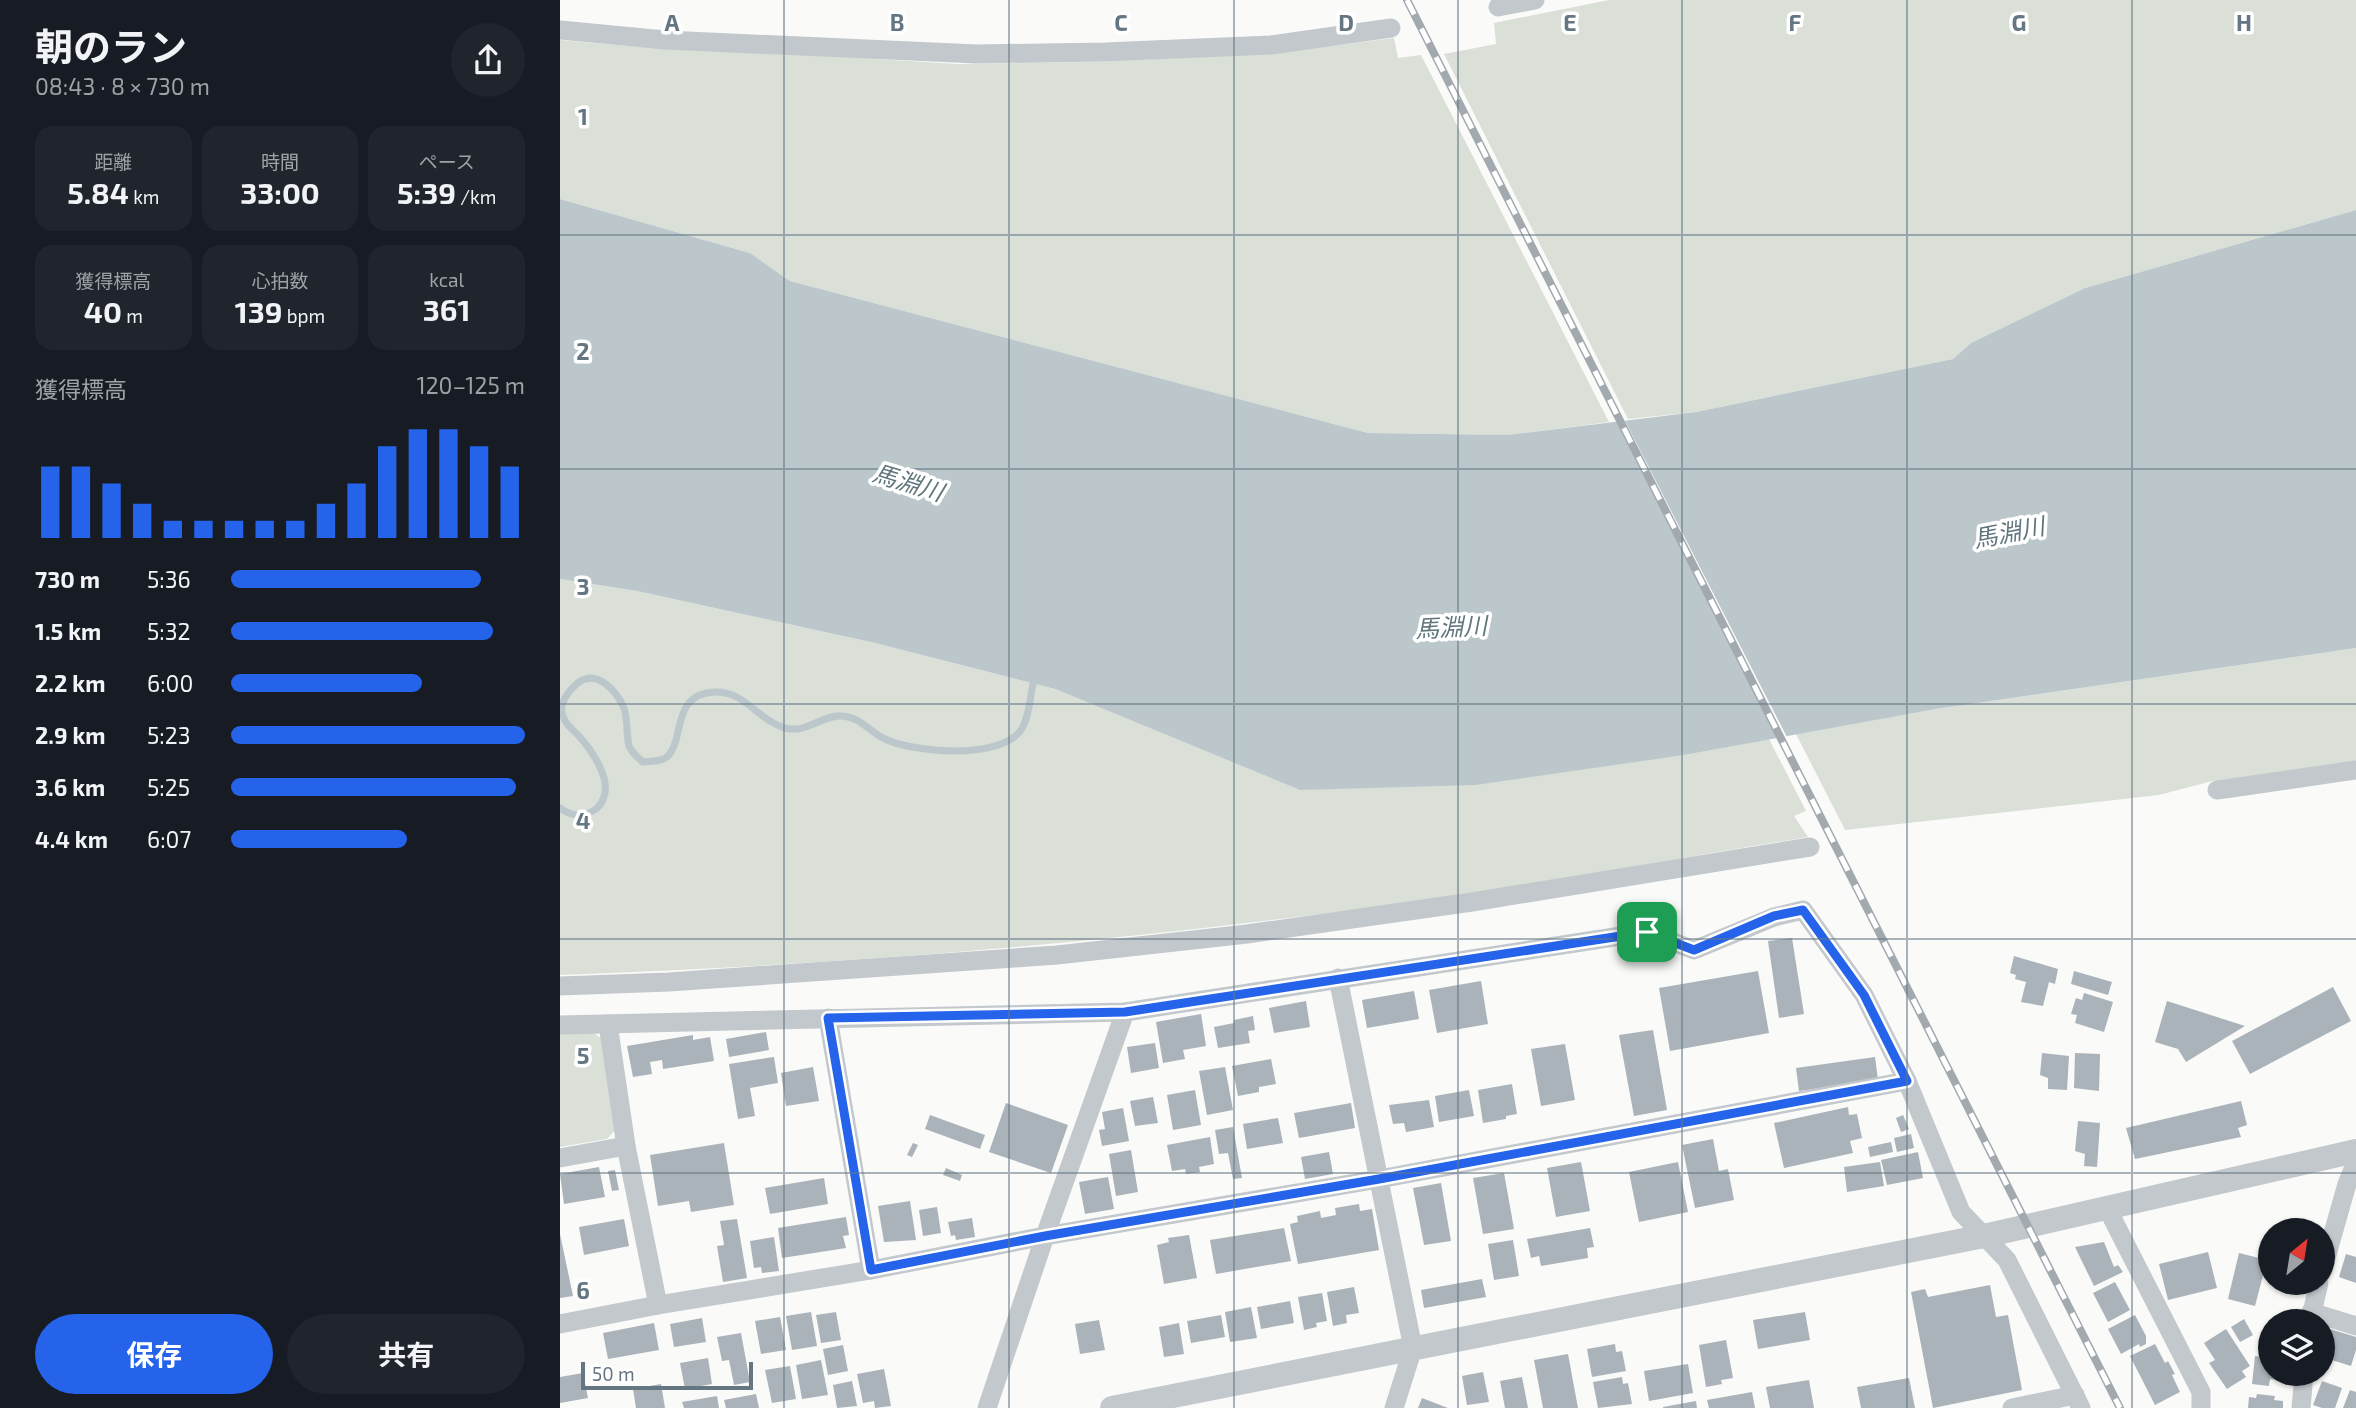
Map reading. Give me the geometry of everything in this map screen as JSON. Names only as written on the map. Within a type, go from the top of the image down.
[{"type":"street","points":[[1498,7],[1535,0]]},
{"type":"street","points":[[560,30],[665,40],[977,54],[1271,45],[1391,28]]},
{"type":"street","points":[[2217,790],[2356,770]]},
{"type":"street","points":[[560,986],[669,982],[1057,955],[1247,934],[1472,902],[1810,847]]},
{"type":"street","points":[[560,1025],[1125,1012],[1647,932],[1694,950],[1774,916],[1803,910],[1864,995],[1907,1081],[1961,1212],[2007,1260],[2078,1402],[2012,1408]]},
{"type":"street","points":[[1338,978],[1413,1348],[1394,1408]]},
{"type":"street","points":[[987,1408],[1125,1012]]},
{"type":"street","points":[[828,1018],[871,1270]]},
{"type":"street","points":[[608,1024],[626,1146],[658,1306]]},
{"type":"street","points":[[560,1324],[871,1270],[1045,1236],[1379,1179],[1907,1081]]},
{"type":"street","points":[[560,1158],[626,1146]]},
{"type":"street","points":[[1111,1408],[1983,1236],[2356,1151]]},
{"type":"street","points":[[2335,1226],[2356,1162]]},
{"type":"street","points":[[2106,1206],[2202,1392],[2201,1408]]},
{"type":"street","points":[[2335,1322],[2356,1326]]},
{"type":"street","points":[[2301,1408],[2303,1386]]},
{"type":"shaded area","points":[[1609,0],[2356,0],[2356,210],[2085,288],[1971,343],[1953,359],[1696,412],[1628,419],[1444,54],[1496,44],[1494,23]]},
{"type":"shaded area","points":[[1394,38],[1398,58],[1421,55],[1609,422],[1508,435],[1368,433],[790,281],[750,253],[560,199],[560,40],[640,47],[957,64],[1094,62],[1269,54]]},
{"type":"shaded area","points":[[560,579],[637,591],[875,643],[1055,689],[1300,790],[1684,755],[1769,739],[1806,811],[1794,816],[1808,837],[1454,896],[1193,929],[877,958],[560,975]]},
{"type":"shaded area","points":[[2356,648],[2356,762],[2212,781],[2159,795],[1845,830],[1796,734],[1936,709]]},
{"type":"shaded area","points":[[591,1031],[602,1039],[616,1129],[607,1139],[560,1147],[560,1032]]},
{"type":"water","name":"馬淵川","points":[[560,199],[750,253],[790,281],[1368,433],[1508,435],[1696,412],[1953,359],[1971,343],[2085,288],[2356,210],[2356,648],[1936,709],[1684,755],[1475,785],[1300,790],[1055,689],[875,643],[637,591],[560,579]]},
{"type":"pier","points":[[1623,417],[1788,739],[1779,741],[1615,418]]},
{"type":"building","points":[[1792,938],[1804,1014],[1779,1018],[1768,941]]},
{"type":"building","points":[[2014,956],[2058,969],[2055,984],[2049,982],[2043,1006],[2021,1002],[2026,982],[2015,979],[2016,975],[2010,973]]},
{"type":"building","points":[[1758,971],[1769,1033],[1670,1051],[1659,988]]},
{"type":"building","points":[[2074,971],[2112,982],[2108,995],[2071,984]]},
{"type":"building","points":[[1481,981],[1488,1024],[1437,1033],[1429,990]]},
{"type":"building","points":[[2333,987],[2351,1021],[2250,1074],[2232,1041]]},
{"type":"building","points":[[1414,991],[1419,1019],[1367,1028],[1362,1000]]},
{"type":"building","points":[[2084,993],[2113,1002],[2104,1032],[2075,1023],[2077,1015],[2071,1014],[2076,998],[2082,1000]]},
{"type":"building","points":[[1306,1001],[1310,1027],[1274,1033],[1269,1008]]},
{"type":"building","points":[[2167,1001],[2245,1026],[2186,1062],[2178,1049],[2155,1042]]},
{"type":"building","points":[[1201,1014],[1206,1046],[1183,1050],[1185,1059],[1163,1063],[1156,1022]]},
{"type":"building","points":[[1253,1016],[1255,1030],[1248,1031],[1250,1043],[1218,1048],[1214,1027]]},
{"type":"building","points":[[1653,1030],[1667,1110],[1634,1116],[1619,1035]]},
{"type":"building","points":[[766,1032],[769,1050],[729,1057],[726,1039]]},
{"type":"building","points":[[693,1035],[693,1040],[710,1037],[714,1061],[663,1069],[662,1060],[650,1062],[652,1074],[633,1077],[627,1046]]},
{"type":"building","points":[[1155,1043],[1159,1068],[1131,1073],[1127,1047]]},
{"type":"building","points":[[1565,1044],[1575,1100],[1541,1106],[1531,1049]]},
{"type":"building","points":[[2042,1053],[2069,1056],[2067,1090],[2048,1089],[2048,1078],[2040,1075]]},
{"type":"building","points":[[2075,1053],[2100,1054],[2099,1091],[2074,1088]]},
{"type":"building","points":[[774,1057],[778,1083],[750,1088],[755,1116],[738,1119],[729,1064]]},
{"type":"building","points":[[1875,1057],[1878,1080],[1799,1091],[1796,1068]]},
{"type":"building","points":[[1271,1059],[1276,1084],[1259,1087],[1259,1092],[1238,1096],[1232,1066]]},
{"type":"building","points":[[813,1067],[819,1101],[786,1106],[781,1073]]},
{"type":"building","points":[[1225,1067],[1233,1110],[1207,1115],[1199,1071]]},
{"type":"building","points":[[1512,1084],[1517,1114],[1483,1123],[1478,1090]]},
{"type":"building","points":[[1195,1090],[1201,1125],[1173,1130],[1167,1095]]},
{"type":"building","points":[[1469,1090],[1474,1116],[1439,1122],[1435,1096]]},
{"type":"building","points":[[1153,1097],[1158,1123],[1135,1126],[1130,1101]]},
{"type":"building","points":[[1429,1100],[1434,1127],[1406,1132],[1404,1123],[1393,1124],[1389,1105]]},
{"type":"building","points":[[2241,1101],[2247,1125],[2238,1128],[2241,1137],[2135,1159],[2126,1128]]},
{"type":"building","points":[[1006,1103],[1068,1125],[1051,1173],[989,1152]]},
{"type":"building","points":[[1351,1103],[1355,1128],[1299,1138],[1294,1113]]},
{"type":"building","points":[[1848,1107],[1849,1115],[1857,1114],[1862,1138],[1850,1141],[1853,1153],[1784,1168],[1774,1123]]},
{"type":"building","points":[[1123,1108],[1129,1141],[1102,1146],[1099,1130],[1105,1129],[1102,1112]]},
{"type":"building","points":[[930,1115],[985,1135],[980,1149],[925,1129]]},
{"type":"building","points":[[1903,1115],[1909,1129],[1901,1132],[1896,1118]]},
{"type":"building","points":[[1278,1118],[1283,1143],[1247,1149],[1243,1124]]},
{"type":"building","points":[[2078,1121],[2100,1123],[2097,1167],[2084,1166],[2085,1154],[2075,1151]]},
{"type":"building","points":[[1233,1127],[1242,1178],[1233,1179],[1228,1153],[1219,1154],[1215,1130]]},
{"type":"building","points":[[1911,1134],[1914,1148],[1897,1152],[1894,1138]]},
{"type":"building","points":[[1210,1137],[1214,1164],[1199,1167],[1200,1172],[1186,1174],[1185,1169],[1172,1171],[1167,1145]]},
{"type":"building","points":[[1713,1139],[1719,1171],[1728,1169],[1734,1200],[1695,1208],[1682,1145]]},
{"type":"building","points":[[1891,1142],[1893,1152],[1870,1157],[1868,1147]]},
{"type":"building","points":[[724,1143],[734,1205],[691,1212],[689,1201],[658,1206],[650,1155]]},
{"type":"building","points":[[913,1143],[918,1145],[912,1157],[907,1155]]},
{"type":"building","points":[[1131,1150],[1138,1192],[1116,1196],[1109,1154]]},
{"type":"building","points":[[1329,1152],[1333,1174],[1305,1179],[1301,1157]]},
{"type":"building","points":[[1918,1152],[1923,1178],[1887,1185],[1881,1160]]},
{"type":"building","points":[[1581,1162],[1590,1211],[1556,1217],[1547,1168]]},
{"type":"building","points":[[1678,1162],[1688,1212],[1639,1222],[1629,1172]]},
{"type":"building","points":[[1880,1162],[1884,1186],[1847,1192],[1844,1167]]},
{"type":"building","points":[[599,1167],[605,1197],[564,1204],[560,1174]]},
{"type":"building","points":[[946,1168],[962,1175],[960,1181],[943,1175]]},
{"type":"building","points":[[615,1170],[619,1190],[612,1191],[608,1171]]},
{"type":"building","points":[[1504,1173],[1514,1229],[1483,1234],[1473,1178]]},
{"type":"building","points":[[1108,1177],[1114,1209],[1085,1214],[1079,1182]]},
{"type":"building","points":[[824,1178],[828,1204],[770,1214],[765,1188]]},
{"type":"building","points":[[1441,1183],[1451,1241],[1424,1245],[1413,1188]]},
{"type":"building","points":[[910,1201],[916,1240],[884,1242],[878,1206]]},
{"type":"building","points":[[1359,1204],[1360,1211],[1372,1209],[1379,1250],[1298,1264],[1290,1224],[1298,1222],[1297,1216],[1320,1211],[1321,1218],[1336,1215],[1335,1208]]},
{"type":"building","points":[[937,1207],[941,1233],[923,1236],[919,1210]]},
{"type":"building","points":[[846,1217],[849,1235],[843,1236],[846,1248],[782,1258],[778,1228]]},
{"type":"building","points":[[972,1218],[975,1237],[956,1240],[955,1235],[951,1236],[948,1222]]},
{"type":"building","points":[[624,1219],[629,1246],[584,1255],[579,1227]]},
{"type":"building","points":[[737,1219],[747,1278],[723,1282],[717,1246],[724,1245],[720,1221]]},
{"type":"building","points":[[1284,1228],[1291,1261],[1216,1274],[1210,1240]]},
{"type":"building","points":[[1590,1228],[1594,1247],[1587,1248],[1588,1258],[1541,1266],[1539,1256],[1531,1258],[1527,1239]]},
{"type":"building","points":[[560,1234],[573,1296],[560,1298]]},
{"type":"building","points":[[1189,1235],[1197,1278],[1164,1284],[1157,1245],[1169,1242],[1168,1238]]},
{"type":"building","points":[[774,1237],[779,1271],[762,1273],[761,1267],[754,1268],[750,1241]]},
{"type":"building","points":[[1513,1240],[1519,1276],[1494,1280],[1488,1244]]},
{"type":"building","points":[[2104,1242],[2114,1267],[2118,1265],[2123,1272],[2094,1286],[2075,1247]]},
{"type":"building","points":[[2208,1252],[2217,1288],[2168,1300],[2159,1264]]},
{"type":"building","points":[[2239,1253],[2258,1258],[2258,1294],[2255,1306],[2228,1299]]},
{"type":"building","points":[[2346,1254],[2356,1257],[2356,1283],[2339,1277]]},
{"type":"building","points":[[1482,1279],[1486,1297],[1424,1308],[1421,1290]]},
{"type":"building","points":[[2115,1282],[2130,1310],[2108,1322],[2093,1293]]},
{"type":"building","points":[[1990,1285],[1996,1317],[2008,1315],[2022,1390],[1933,1408],[1911,1292],[1925,1289],[1928,1297]]},
{"type":"building","points":[[1354,1287],[1359,1313],[1346,1315],[1347,1323],[1333,1326],[1327,1292]]},
{"type":"building","points":[[1322,1293],[1327,1321],[1316,1323],[1317,1327],[1304,1330],[1298,1297]]},
{"type":"building","points":[[1290,1301],[1294,1323],[1261,1329],[1257,1307]]},
{"type":"building","points":[[1251,1307],[1257,1338],[1230,1342],[1225,1312]]},
{"type":"building","points":[[811,1312],[817,1346],[792,1350],[786,1316]]},
{"type":"building","points":[[836,1312],[841,1340],[821,1343],[816,1315]]},
{"type":"building","points":[[1805,1312],[1810,1340],[1758,1349],[1753,1320]]},
{"type":"building","points":[[1221,1315],[1225,1337],[1191,1343],[1187,1321]]},
{"type":"building","points":[[2135,1315],[2146,1336],[2146,1344],[2140,1347],[2139,1344],[2121,1354],[2108,1329]]},
{"type":"building","points":[[780,1317],[786,1350],[761,1354],[755,1321]]},
{"type":"building","points":[[702,1318],[706,1342],[674,1347],[670,1324]]},
{"type":"building","points":[[2244,1319],[2253,1335],[2240,1342],[2231,1327]]},
{"type":"building","points":[[1099,1320],[1105,1350],[1080,1354],[1075,1324]]},
{"type":"building","points":[[654,1323],[659,1350],[608,1359],[603,1333]]},
{"type":"building","points":[[1179,1323],[1184,1354],[1164,1357],[1159,1327]]},
{"type":"building","points":[[2226,1329],[2250,1366],[2242,1371],[2246,1377],[2227,1389],[2209,1363],[2215,1360],[2204,1343]]},
{"type":"building","points":[[2335,1330],[2356,1337],[2356,1350],[2351,1366],[2335,1361]]},
{"type":"building","points":[[741,1333],[750,1382],[734,1385],[729,1360],[722,1361],[717,1337]]},
{"type":"building","points":[[1726,1340],[1733,1378],[1721,1380],[1722,1384],[1706,1387],[1699,1345]]},
{"type":"building","points":[[1615,1344],[1616,1352],[1622,1351],[1626,1371],[1592,1377],[1587,1349]]},
{"type":"building","points":[[2155,1344],[2165,1363],[2168,1361],[2175,1374],[2172,1375],[2180,1392],[2155,1405],[2130,1356]]},
{"type":"building","points":[[843,1345],[848,1371],[828,1375],[823,1349]]},
{"type":"building","points":[[1568,1354],[1578,1408],[1543,1408],[1534,1360]]},
{"type":"building","points":[[2255,1356],[2258,1356],[2258,1385],[2252,1384]]},
{"type":"building","points":[[708,1358],[712,1384],[685,1389],[680,1363]]},
{"type":"building","points":[[821,1360],[828,1395],[802,1399],[796,1365]]},
{"type":"building","points":[[1688,1364],[1693,1393],[1649,1401],[1644,1371]]},
{"type":"building","points":[[790,1366],[796,1399],[772,1403],[765,1370]]},
{"type":"building","points":[[884,1369],[891,1406],[875,1408],[874,1401],[863,1403],[857,1374]]},
{"type":"building","points":[[1483,1372],[1489,1402],[1467,1405],[1462,1376]]},
{"type":"building","points":[[583,1373],[588,1398],[560,1403],[560,1377]]},
{"type":"building","points":[[1522,1377],[1528,1408],[1505,1408],[1500,1381]]},
{"type":"building","points":[[1622,1377],[1623,1384],[1628,1383],[1632,1404],[1598,1408],[1593,1382]]},
{"type":"building","points":[[1909,1378],[1915,1408],[1861,1408],[1857,1387]]},
{"type":"building","points":[[1809,1380],[1814,1408],[1770,1408],[1766,1387]]},
{"type":"building","points":[[852,1381],[857,1406],[837,1408],[833,1385]]},
{"type":"building","points":[[661,1384],[665,1408],[636,1408],[633,1389]]},
{"type":"building","points":[[2320,1386],[2342,1388],[2335,1408],[2313,1405]]},
{"type":"building","points":[[2350,1390],[2356,1392],[2356,1408],[2343,1408]]},
{"type":"building","points":[[1752,1392],[1755,1408],[1709,1408],[1707,1400]]},
{"type":"building","points":[[756,1394],[759,1408],[726,1408],[724,1400]]},
{"type":"building","points":[[2257,1394],[2275,1396],[2274,1400],[2283,1401],[2283,1408],[2248,1408],[2249,1397],[2256,1398]]},
{"type":"building","points":[[717,1396],[719,1408],[684,1408],[682,1402]]},
{"type":"building","points":[[1422,1398],[1448,1408],[1418,1408]]},
{"type":"building","points":[[1696,1401],[1697,1408],[1663,1408],[1663,1407]]},
{"type":"waterway","points":[[560,808],[572,814],[585,814],[597,808],[604,797],[605,781],[598,764],[583,741],[566,723],[562,713],[566,696],[579,682],[586,679],[600,680],[617,695],[624,708],[629,746],[643,762],[666,758],[673,748],[685,708],[691,700],[715,692],[735,696],[767,719],[785,728],[801,728],[842,716],[854,719],[883,738],[896,743],[955,751],[976,750],[1010,740],[1024,725],[1033,684]]},
{"type":"railway","points":[[1407,0],[2120,1408]]},
{"type":"route","points":[[1803,910],[1864,995],[1907,1081],[1379,1179],[1045,1236],[871,1270],[828,1018],[1125,1012],[1647,932],[1694,950],[1774,916],[1803,910]]}]
